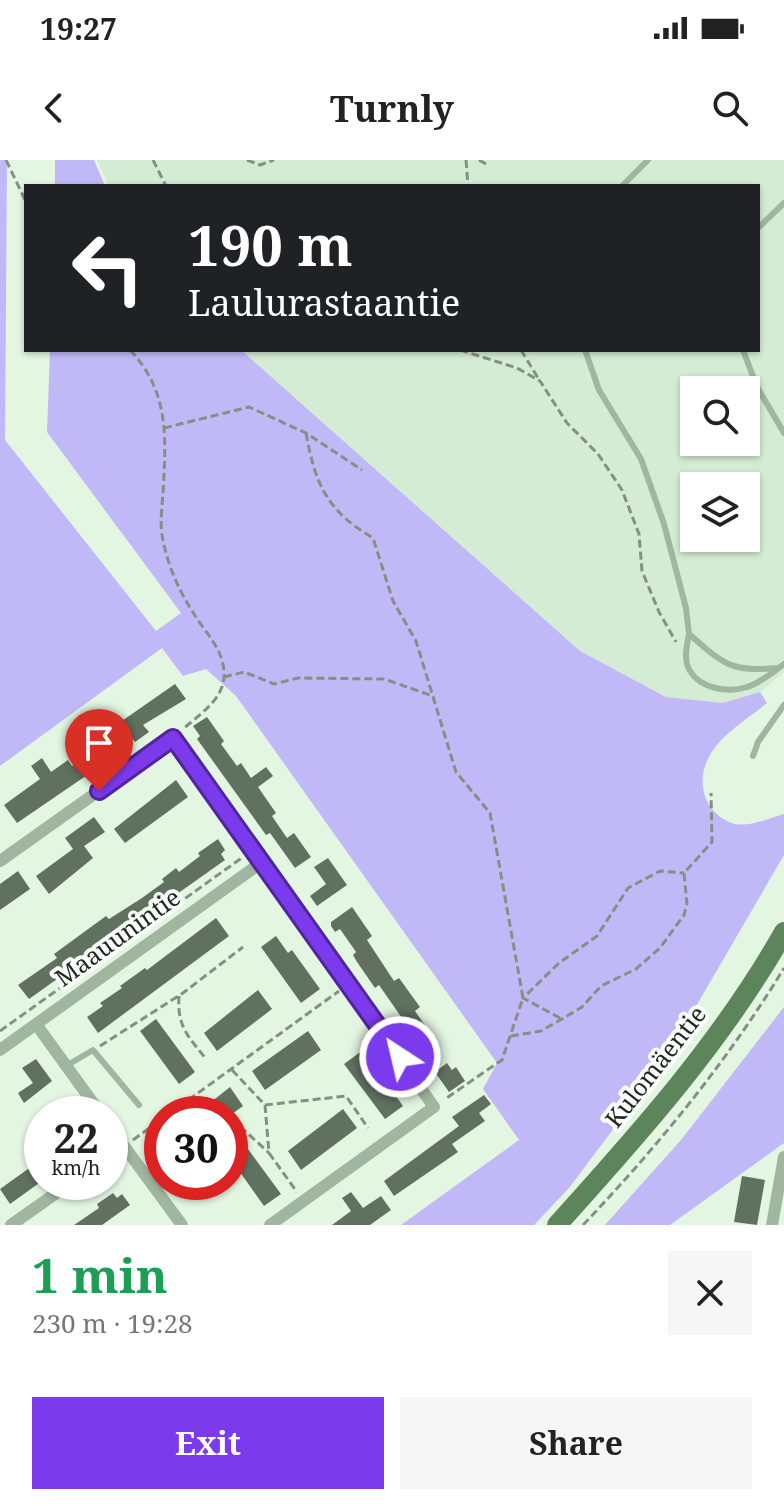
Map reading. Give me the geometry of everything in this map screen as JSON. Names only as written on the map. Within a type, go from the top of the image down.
[{"type":"main road","name":"Kulomäentie","points":[[557,1225],[690,1071],[784,932]]},
{"type":"street","points":[[0,861],[173,738],[434,1107],[270,1225]]},
{"type":"street","name":"Maauunintie","points":[[0,1050],[262,862]]},
{"type":"street","points":[[36,1024],[88,1096]]},
{"type":"street","points":[[128,1152],[144,1174]]},
{"type":"street","points":[[772,1225],[784,1157]]},
{"type":"street","points":[[11,1225],[46,1200]]},
{"type":"street","points":[[163,1200],[182,1225]]},
{"type":"lane","points":[[624,184],[648,160]]},
{"type":"lane","points":[[760,226],[784,203]]},
{"type":"lane","points":[[586,352],[599,390],[641,459],[664,524],[686,608],[689,634],[685,655],[690,671],[706,686],[730,690],[750,687],[781,666]]},
{"type":"lane","points":[[744,352],[757,387],[784,433]]},
{"type":"lane","points":[[689,634],[720,662],[747,670],[781,666]]},
{"type":"lane","points":[[753,756],[758,742],[784,705]]},
{"type":"lane","points":[[66,1066],[93,1050],[139,1105]]},
{"type":"path","points":[[6,160],[24,198]]},
{"type":"path","points":[[153,160],[165,184]]},
{"type":"path","points":[[247,160],[260,165],[274,160]]},
{"type":"path","points":[[466,160],[468,184]]},
{"type":"path","points":[[479,160],[486,164]]},
{"type":"path","points":[[132,352],[143,363],[163,409],[161,532],[172,574],[193,613],[216,645],[224,670],[217,698],[173,738]]},
{"type":"path","points":[[466,352],[517,368],[540,381]]},
{"type":"path","points":[[522,352],[567,423],[598,454],[622,490],[639,534],[642,571],[659,612],[685,655]]},
{"type":"path","points":[[164,428],[249,407],[306,433],[362,470]]},
{"type":"path","points":[[306,433],[312,469],[329,503],[348,523],[373,538],[393,601],[416,641],[456,772],[490,813],[523,998],[502,1060],[434,1107]]},
{"type":"path","points":[[224,677],[244,672],[274,684],[298,678],[384,679],[433,696]]},
{"type":"path","points":[[511,1036],[541,1031],[562,1019],[582,1007],[601,986],[636,969],[660,948],[684,915],[687,904],[684,873],[712,842],[711,793]]},
{"type":"path","points":[[0,1031],[253,849]]},
{"type":"path","points":[[523,998],[559,963],[597,936],[628,888],[660,871],[684,873]]},
{"type":"path","points":[[93,1050],[179,996],[243,947]]},
{"type":"path","points":[[194,1096],[348,983]]},
{"type":"path","points":[[179,996],[181,1026],[206,1059]]},
{"type":"path","points":[[523,998],[562,1019]]},
{"type":"path","points":[[231,1069],[265,1105],[269,1153]]},
{"type":"path","points":[[265,1105],[346,1096],[368,1128]]},
{"type":"path","points":[[248,1134],[269,1153],[297,1193]]},
{"type":"shaded area","points":[[0,160],[7,160],[5,440],[156,631],[181,613],[47,432],[50,352],[243,352],[580,651],[666,697],[723,703],[760,692],[767,703],[726,735],[713,750],[704,769],[703,788],[710,807],[735,824],[753,823],[784,814],[784,855],[663,1063],[569,1188],[534,1225],[401,1225],[519,1140],[483,1089],[497,1063],[236,696],[206,669],[183,676],[162,648],[0,766]]},
{"type":"shaded area","points":[[55,160],[94,160],[104,184],[55,184]]},
{"type":"shaded area","points":[[97,160],[784,160],[784,672],[760,692],[723,703],[666,697],[580,651],[243,352],[760,352],[760,184],[108,184]]},
{"type":"shaded area","points":[[784,1007],[784,1143],[670,1225],[605,1225],[681,1140]]},
{"type":"building","points":[[175,684],[186,699],[143,725],[149,732],[135,742],[132,738],[112,752],[115,756],[17,823],[4,805],[40,779],[31,766],[42,758],[51,772],[68,760],[72,766],[91,752],[88,749],[108,735],[104,729],[117,720],[119,723]]},
{"type":"building","points":[[207,717],[237,766],[241,763],[251,778],[266,767],[273,776],[258,787],[276,813],[272,816],[287,838],[294,833],[311,857],[295,868],[270,833],[266,835],[197,739],[200,736],[193,726]]},
{"type":"building","points":[[176,780],[188,797],[125,843],[114,829]]},
{"type":"building","points":[[94,817],[105,832],[84,846],[93,858],[49,894],[36,876],[73,849],[65,838]]},
{"type":"building","points":[[218,839],[225,850],[221,854],[225,860],[29,999],[18,985],[57,958],[54,954],[106,916],[109,919],[142,898],[164,882],[162,879],[176,868],[179,872]]},
{"type":"building","points":[[328,858],[347,885],[317,906],[310,896],[326,884],[314,867]]},
{"type":"building","points":[[18,871],[30,889],[0,910],[0,884]]},
{"type":"building","points":[[352,907],[372,936],[367,940],[394,981],[399,978],[420,1007],[415,1011],[433,1037],[418,1048],[379,985],[375,988],[357,962],[353,955],[356,952],[340,929],[335,932],[331,926],[331,922]]},
{"type":"building","points":[[216,918],[229,936],[98,1033],[87,1017],[103,1006],[100,1003]]},
{"type":"building","points":[[276,936],[288,953],[292,950],[320,989],[301,1003],[261,947]]},
{"type":"building","points":[[258,990],[272,1009],[217,1051],[204,1033]]},
{"type":"building","points":[[156,1019],[195,1072],[179,1084],[140,1031]]},
{"type":"building","points":[[308,1031],[321,1050],[265,1090],[252,1071]]},
{"type":"building","points":[[363,1050],[403,1106],[385,1119],[344,1064]]},
{"type":"building","points":[[36,1059],[52,1081],[33,1096],[24,1096],[24,1103],[18,1093],[33,1083],[22,1068]]},
{"type":"building","points":[[447,1063],[452,1070],[456,1067],[465,1081],[449,1092],[435,1072]]},
{"type":"building","points":[[230,1087],[236,1096],[219,1096]]},
{"type":"building","points":[[484,1095],[491,1104],[479,1113],[485,1121],[452,1144],[458,1152],[394,1196],[384,1181],[459,1126],[452,1117]]},
{"type":"building","points":[[343,1109],[357,1128],[301,1170],[288,1151]]},
{"type":"building","points":[[248,1149],[281,1194],[264,1206],[248,1183]]},
{"type":"building","points":[[24,1172],[24,1194],[10,1204],[0,1189]]},
{"type":"building","points":[[742,1176],[765,1180],[757,1225],[734,1222]]},
{"type":"building","points":[[351,1192],[363,1208],[381,1196],[391,1210],[370,1225],[332,1225],[351,1211],[342,1198]]},
{"type":"building","points":[[103,1200],[126,1200],[130,1205],[102,1225],[74,1225],[99,1208],[97,1204]]},
{"type":"route","points":[[99,791],[173,738],[400,1057]]}]
